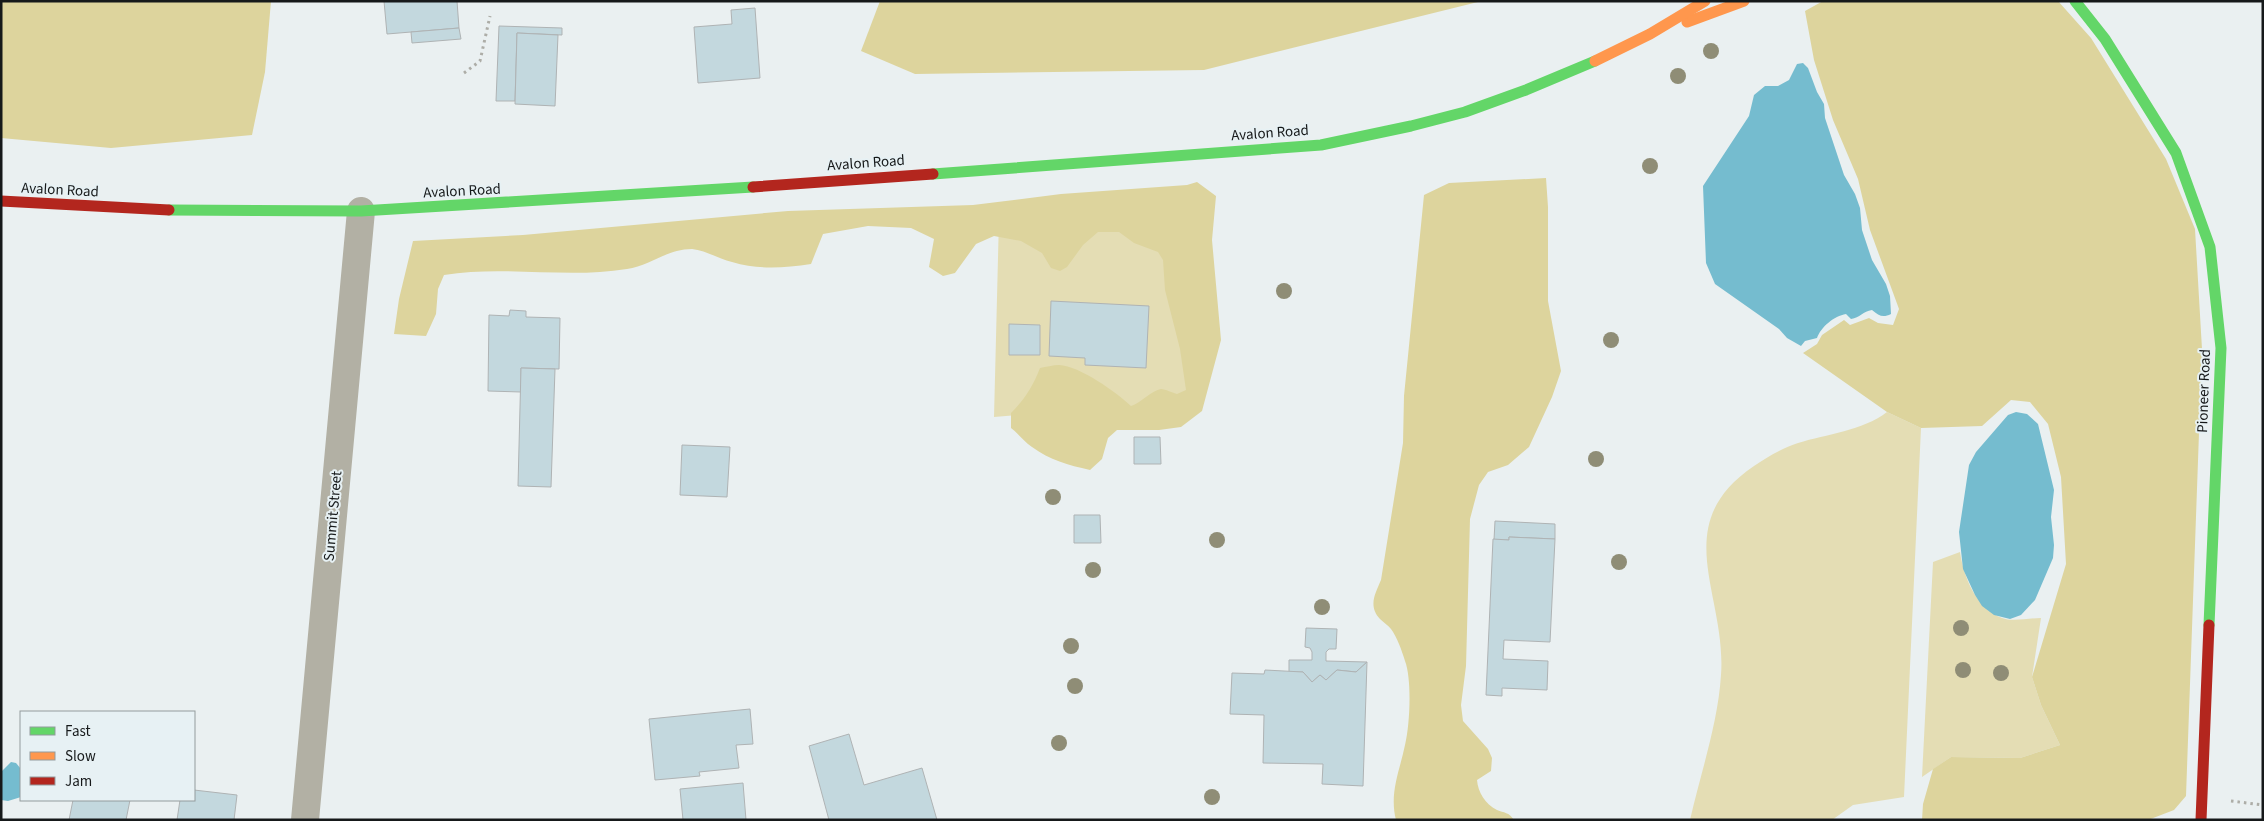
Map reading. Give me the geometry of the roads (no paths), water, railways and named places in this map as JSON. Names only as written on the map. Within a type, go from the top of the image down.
[{"type":"street","name":"Avalon Road","points":[[1,201],[179,211],[361,211],[633,196],[1321,145],[1413,126],[1464,112],[1626,45],[1705,1]]},
{"type":"street","points":[[1626,45],[1744,1]]},
{"type":"street","name":"Pioneer Road","points":[[2075,1],[2105,39],[2176,153],[2210,247],[2221,348],[2201,820]]},
{"type":"street","name":"Summit Street","points":[[305,820],[361,211]]},
{"type":"water","points":[[1803,63],[1808,68],[1817,92],[1824,104],[1825,118],[1844,175],[1855,194],[1860,208],[1862,230],[1872,260],[1886,284],[1890,296],[1891,314],[1881,316],[1872,310],[1851,319],[1846,314],[1841,315],[1825,326],[1817,338],[1805,341],[1801,346],[1787,338],[1779,329],[1715,284],[1706,263],[1703,186],[1749,116],[1754,95],[1765,86],[1778,86],[1789,80],[1797,64]]},
{"type":"water","points":[[2016,412],[2027,414],[2038,424],[2054,490],[2051,517],[2054,545],[2053,558],[2035,600],[2021,615],[2010,619],[1994,615],[1982,606],[1975,595],[1963,569],[1959,532],[1969,465],[1976,452],[2008,415]]},
{"type":"water","points":[[11,762],[16,763],[20,768],[20,797],[8,801],[1,800],[1,772]]}]
